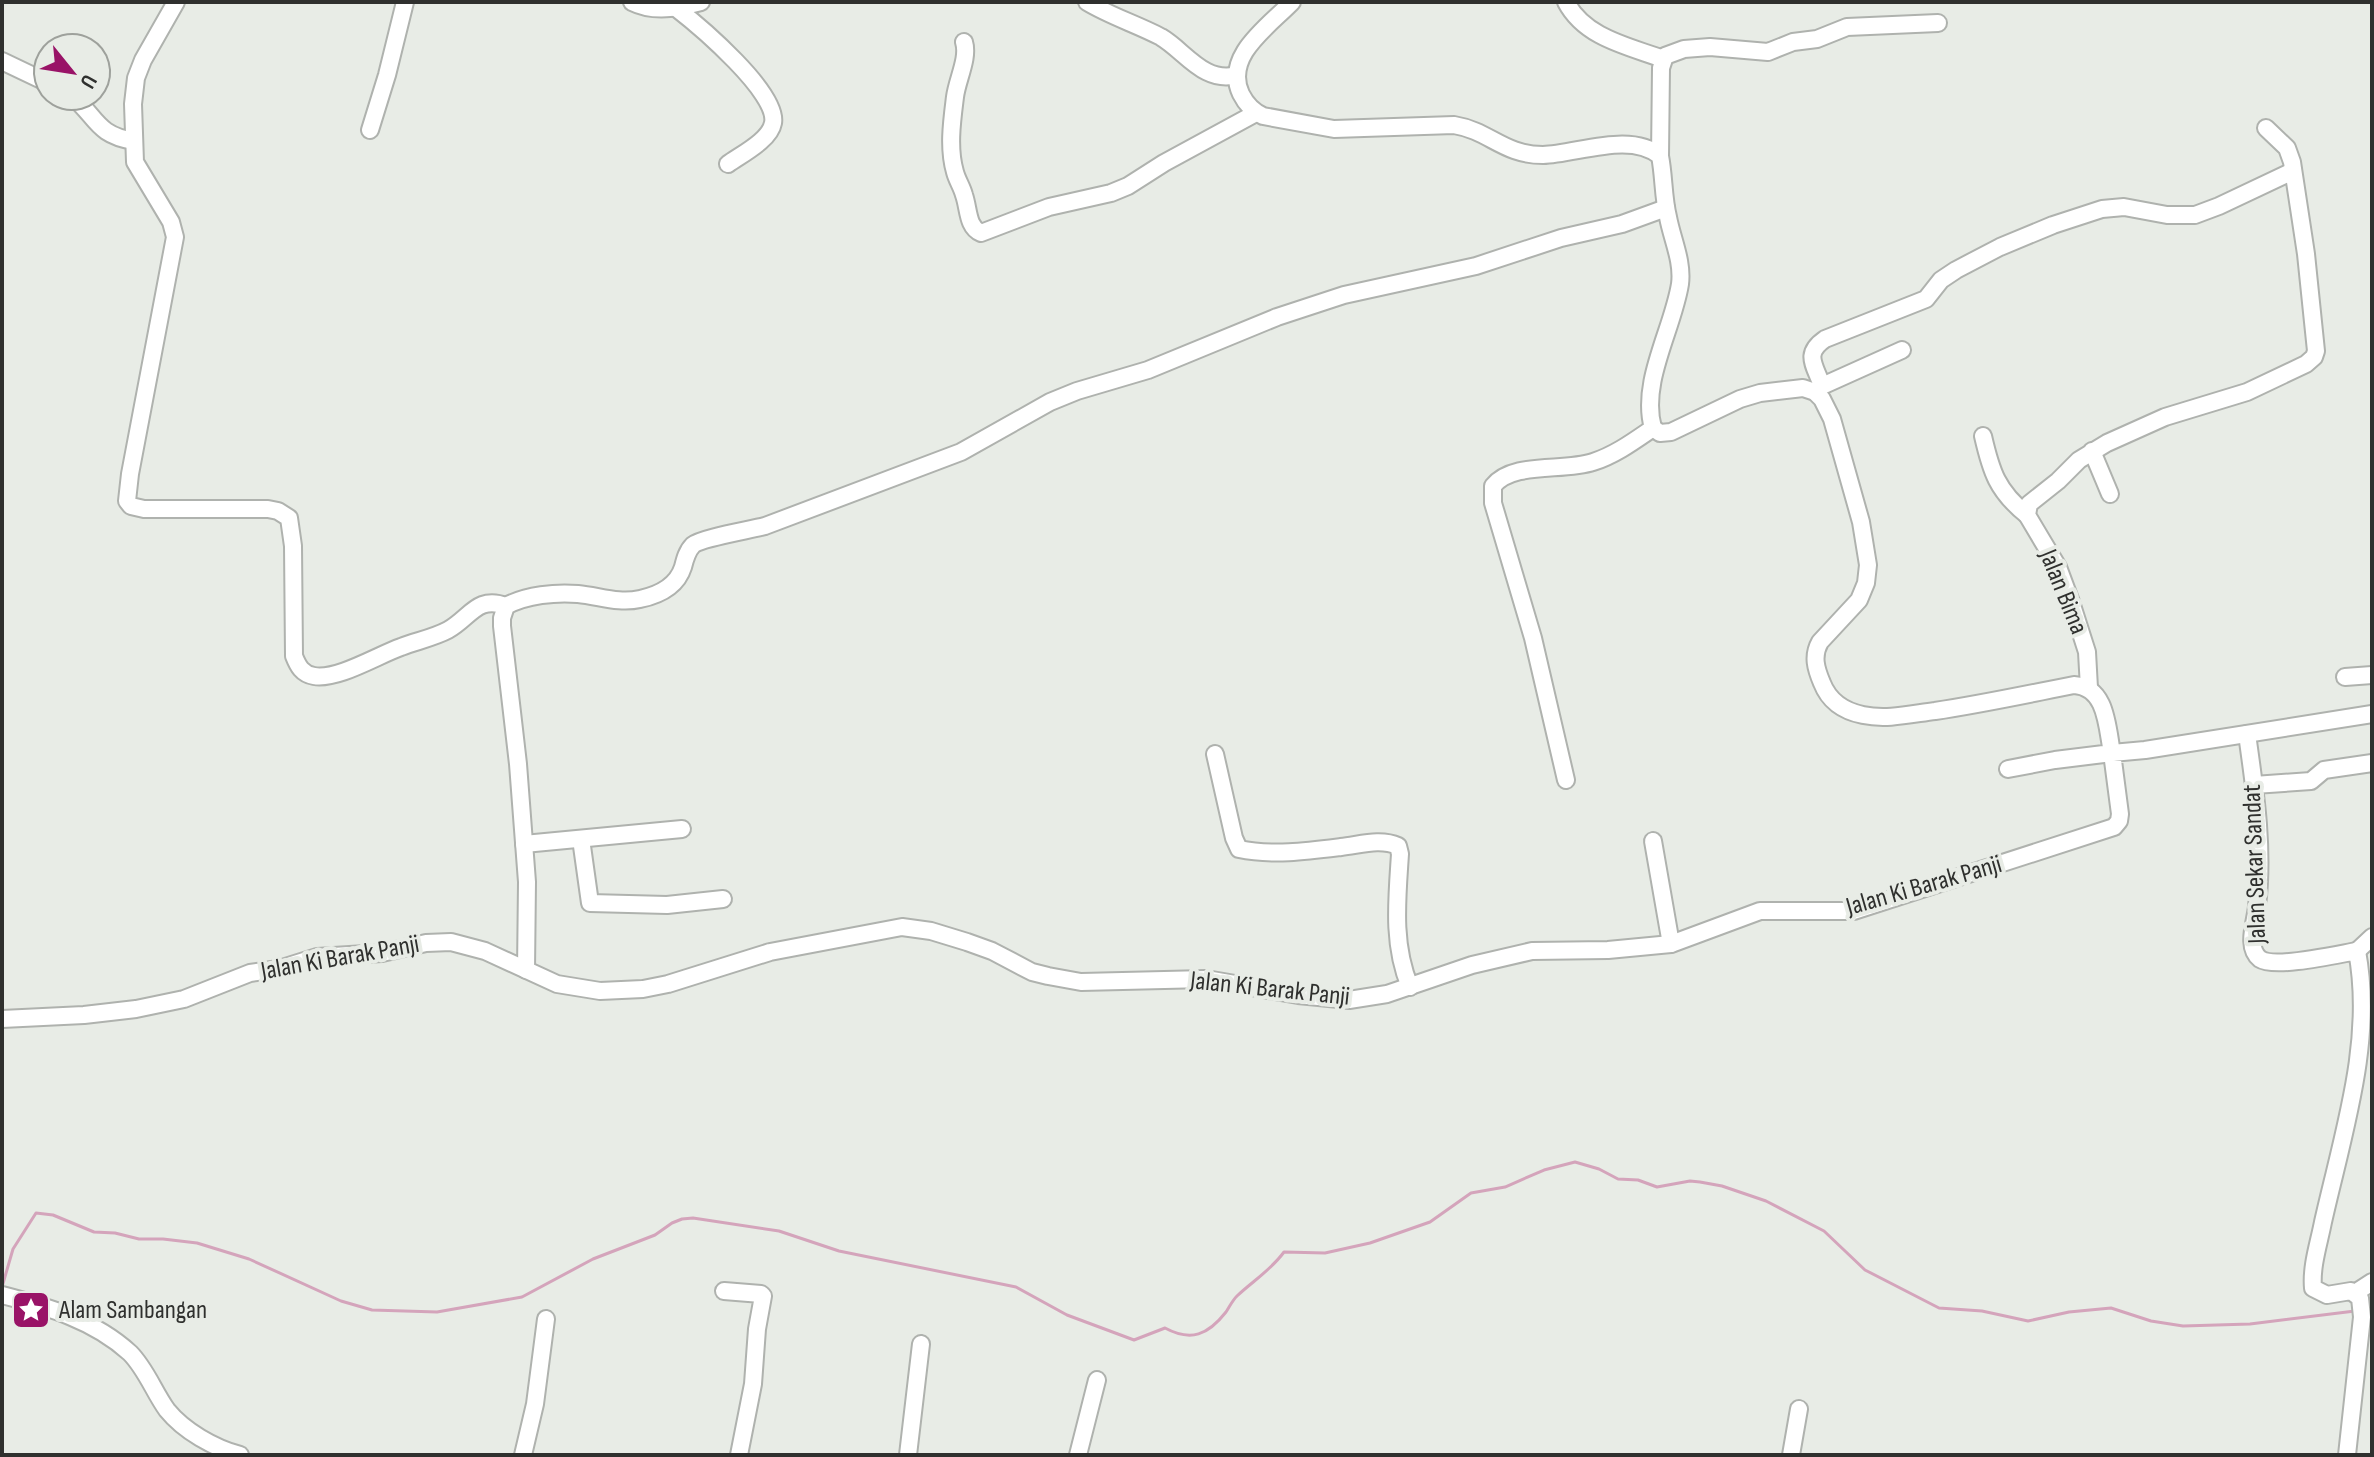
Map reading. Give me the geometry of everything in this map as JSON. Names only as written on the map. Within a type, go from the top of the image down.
[{"type":"street","points":[[176,2],[143,60],[136,78],[133,104],[135,162],[171,222],[175,237],[127,501],[131,506],[144,509],[268,509],[289,518],[293,546],[294,656],[298,667],[316,677],[340,672],[451,629],[490,602],[506,606],[551,594],[579,594],[628,601],[655,595],[671,586],[680,575],[687,552],[695,543],[765,526],[961,452],[1050,402],[1077,391],[1148,370],[1277,317],[1344,295],[1476,266],[1561,238],[1622,224],[1666,208]]},
{"type":"street","points":[[370,130],[405,2]]},
{"type":"street","points":[[632,2],[647,8],[676,8],[701,2]]},
{"type":"street","points":[[1087,2],[1164,39],[1204,70],[1223,76],[1237,75]]},
{"type":"street","points":[[1292,2],[1242,56],[1237,75],[1243,98],[1256,113],[1334,129],[1454,125],[1473,130],[1511,151],[1531,155],[1616,145],[1642,146],[1660,156]]},
{"type":"street","points":[[1566,2],[1571,11],[1600,36],[1663,59]]},
{"type":"street","points":[[676,8],[741,66],[773,112],[773,125],[768,133],[728,164]]},
{"type":"street","points":[[1902,350],[1818,389],[1793,388],[1760,393],[1740,399],[1671,432],[1660,433],[1653,428],[1649,407],[1659,353],[1680,283],[1660,156],[1663,59],[1684,49],[1710,47],[1768,52],[1847,27],[1938,23]]},
{"type":"street","points":[[964,42],[966,52],[954,100],[952,155],[971,223],[981,233],[1049,207],[1128,186],[1256,113]]},
{"type":"street","points":[[2,61],[32,75]]},
{"type":"street","points":[[86,112],[98,126],[120,138],[134,141]]},
{"type":"street","points":[[2027,515],[2027,508],[2034,498],[2092,451],[2165,417],[2247,392],[2306,364],[2314,357],[2316,345],[2293,171],[2287,148],[2266,128]]},
{"type":"street","points":[[2089,688],[2074,685],[1987,703],[1880,718],[1852,712],[1827,696],[1816,668],[1816,649],[1859,600],[1866,583],[1868,565],[1861,522],[1832,419],[1818,389],[1812,349],[1825,339],[1926,299],[1947,276],[2000,247],[2053,225],[2102,209],[2124,207],[2167,215],[2195,215],[2293,171]]},
{"type":"street","points":[[1566,780],[1533,638],[1493,503],[1493,486],[1501,478],[1519,470],[1559,469],[1594,462],[1625,447],[1653,428]]},
{"type":"street","name":"Jalan Bima","points":[[1983,436],[2000,488],[2027,515],[2058,567],[2087,652],[2089,688]]},
{"type":"street","points":[[2092,451],[2110,494]]},
{"type":"street","points":[[506,606],[502,626],[518,764],[527,882],[526,970]]},
{"type":"street","points":[[2345,677],[2372,675]]},
{"type":"street","name":"Jalan Ki Barak Panji","points":[[2,1019],[136,1009],[184,999],[250,973],[279,969],[325,955],[382,953],[426,943],[451,942],[485,951],[557,984],[600,991],[643,989],[770,952],[902,927],[931,931],[967,942],[1032,972],[1081,982],[1206,979],[1320,999],[1349,1000],[1387,994],[1472,965],[1532,951],[1608,950],[1671,944],[1760,911],[1854,911],[2114,827],[2120,814],[2112,753],[2102,703],[2089,688]]},
{"type":"street","points":[[2008,769],[2372,714]]},
{"type":"street","name":"Jalan Sekar Sandat","points":[[2247,734],[2259,852],[2252,939],[2254,949],[2260,959],[2288,963],[2357,951]]},
{"type":"street","points":[[1215,754],[1239,849],[1305,851],[1372,843],[1398,846],[1397,944],[1399,960],[1410,987]]},
{"type":"street","points":[[2254,785],[2311,781],[2324,770],[2372,763]]},
{"type":"street","points":[[524,844],[682,829]]},
{"type":"street","points":[[581,839],[590,903],[667,905],[723,899]]},
{"type":"street","points":[[1653,841],[1671,944]]},
{"type":"street","points":[[2358,1295],[2345,1291],[2327,1295],[2313,1288],[2312,1282],[2369,1028],[2369,1006],[2357,951],[2372,937]]},
{"type":"street","points":[[2358,1295],[2372,1282]]},
{"type":"street","points":[[724,1291],[763,1296],[753,1384],[739,1455]]},
{"type":"street","points":[[4,1295],[38,1303],[81,1320],[116,1343],[132,1355],[167,1409],[184,1428],[240,1455]]},
{"type":"street","points":[[2347,1455],[2362,1317],[2358,1295]]},
{"type":"street","points":[[523,1455],[535,1404],[546,1319]]},
{"type":"street","points":[[908,1455],[921,1344]]},
{"type":"street","points":[[1078,1455],[1097,1380]]},
{"type":"street","points":[[1791,1455],[1799,1409]]},
{"type":"waterway","points":[[2,1287],[13,1249],[36,1213],[53,1215],[94,1232],[197,1243],[249,1259],[341,1301],[372,1310],[437,1312],[522,1297],[593,1259],[655,1235],[672,1223],[693,1218],[779,1231],[839,1251],[1016,1287],[1067,1315],[1134,1340],[1165,1328],[1183,1335],[1206,1331],[1219,1320],[1237,1296],[1284,1252],[1325,1253],[1370,1243],[1430,1222],[1471,1193],[1505,1187],[1544,1170],[1575,1162],[1618,1179],[1638,1180],[1657,1187],[1700,1182],[1766,1201],[1824,1231],[1865,1270],[1939,1308],[1982,1311],[2028,1321],[2069,1312],[2111,1308],[2151,1321],[2183,1326],[2250,1324],[2355,1311]]},
{"type":"place","name":"Alam Sambangan","points":[[31,1310]]}]
